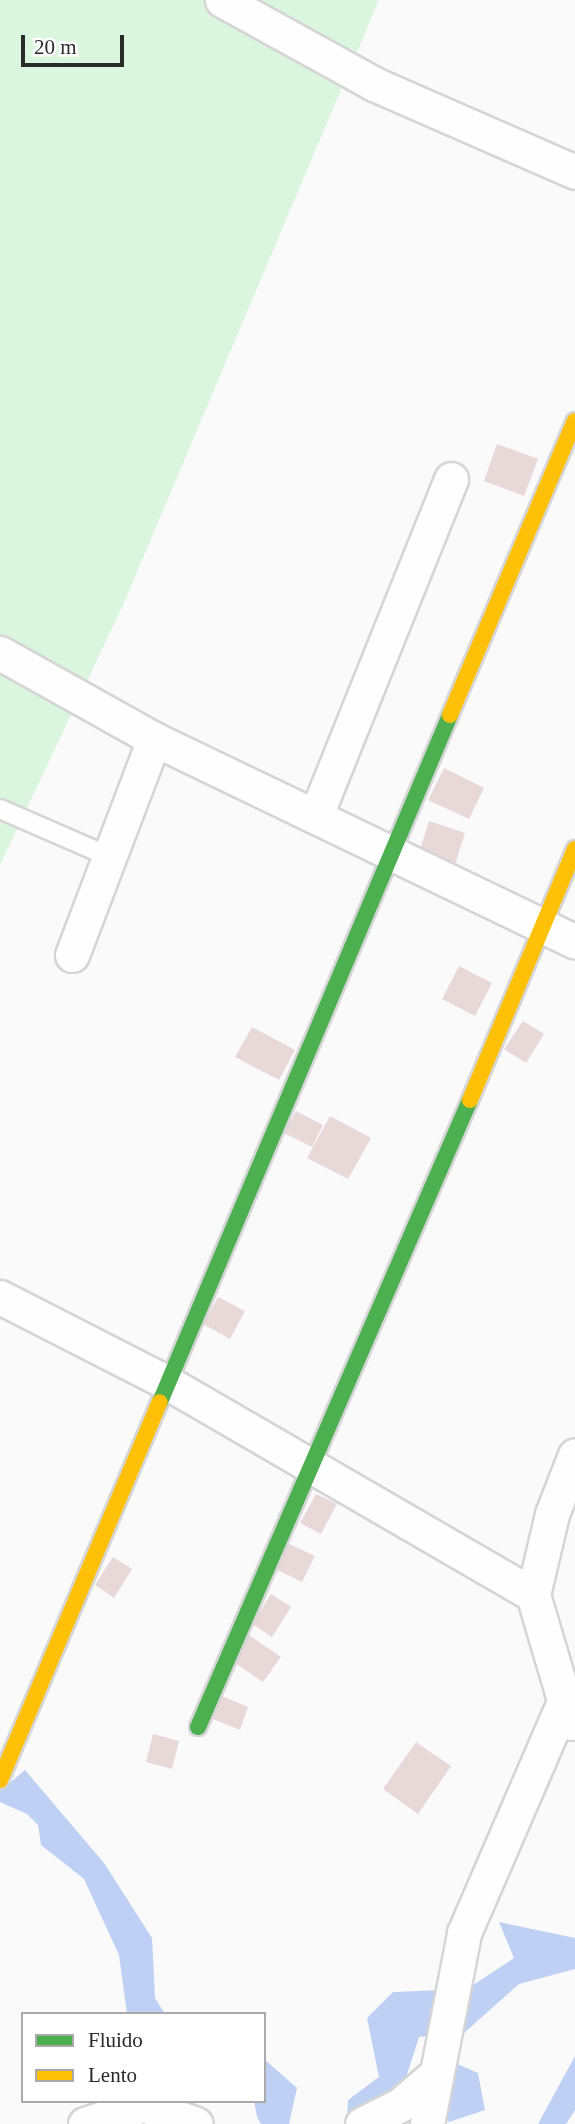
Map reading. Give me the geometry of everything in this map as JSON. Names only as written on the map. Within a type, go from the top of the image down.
[{"type":"street","points":[[222,0],[374,84],[575,172]]},
{"type":"street","points":[[0,1780],[575,421]]},
{"type":"street","points":[[316,815],[450,479]]},
{"type":"street","points":[[0,653],[153,738],[543,924],[575,942]]},
{"type":"street","points":[[72,955],[153,738]]},
{"type":"street","points":[[198,1727],[314,1471],[575,849]]},
{"type":"street","points":[[0,1297],[168,1382],[314,1471],[533,1595]]},
{"type":"street","points":[[427,2124],[451,1979],[481,1890],[568,1718],[533,1595],[552,1514],[575,1455]]},
{"type":"street","points":[[362,2124],[400,2105],[435,2075]]},
{"type":"street","points":[[85,2124],[143,2105],[195,2124]]},
{"type":"lane","points":[[0,809],[108,856]]},
{"type":"green space","points":[[0,0],[379,0],[123,605],[0,865]]},
{"type":"water","points":[[25,1770],[104,1863],[152,1938],[155,1998],[164,2012],[127,2012],[119,1955],[84,1879],[41,1845],[38,1825],[27,1814],[0,1802],[0,1791]]},
{"type":"water","points":[[499,1922],[575,1938],[575,1969],[519,1984],[464,2033],[455,2063],[478,2073],[485,2110],[449,2122],[433,2104],[449,2034],[419,2037],[402,2090],[356,2122],[347,2117],[348,2100],[379,2077],[367,2018],[393,1992],[467,1989],[514,1958]]},
{"type":"water","points":[[575,2056],[575,2110],[566,2124],[538,2124]]},
{"type":"water","points":[[266,2061],[297,2088],[289,2124],[261,2124],[254,2103],[266,2103]]},
{"type":"building","points":[[497,444],[538,459],[524,496],[484,481]]},
{"type":"building","points":[[444,768],[484,788],[469,819],[428,800]]},
{"type":"building","points":[[429,821],[465,833],[453,871],[417,859]]},
{"type":"building","points":[[459,966],[492,983],[475,1016],[442,999]]},
{"type":"building","points":[[523,1021],[544,1034],[526,1063],[504,1049]]},
{"type":"building","points":[[252,1027],[295,1050],[279,1080],[235,1057]]},
{"type":"building","points":[[296,1111],[323,1125],[312,1147],[284,1133]]},
{"type":"building","points":[[330,1116],[371,1138],[348,1179],[307,1158]]},
{"type":"building","points":[[218,1297],[245,1311],[230,1339],[203,1324]]},
{"type":"building","points":[[316,1494],[337,1504],[321,1534],[300,1523]]},
{"type":"building","points":[[287,1543],[315,1556],[302,1582],[275,1569]]},
{"type":"building","points":[[113,1557],[132,1569],[114,1598],[95,1585]]},
{"type":"building","points":[[271,1594],[291,1607],[272,1637],[252,1624]]},
{"type":"building","points":[[249,1635],[281,1657],[263,1682],[232,1661]]},
{"type":"building","points":[[222,1696],[248,1707],[240,1730],[213,1719]]},
{"type":"building","points":[[153,1734],[179,1741],[172,1769],[146,1762]]},
{"type":"building","points":[[416,1742],[451,1766],[418,1814],[383,1789]]},
{"type":"traffic: fast","points":[[160,1402],[450,715]]},
{"type":"traffic: fast","points":[[198,1727],[470,1100]]},
{"type":"traffic: slow","points":[[450,715],[575,421]]},
{"type":"traffic: slow","points":[[470,1100],[575,849]]},
{"type":"traffic: slow","points":[[0,1780],[160,1402]]}]
